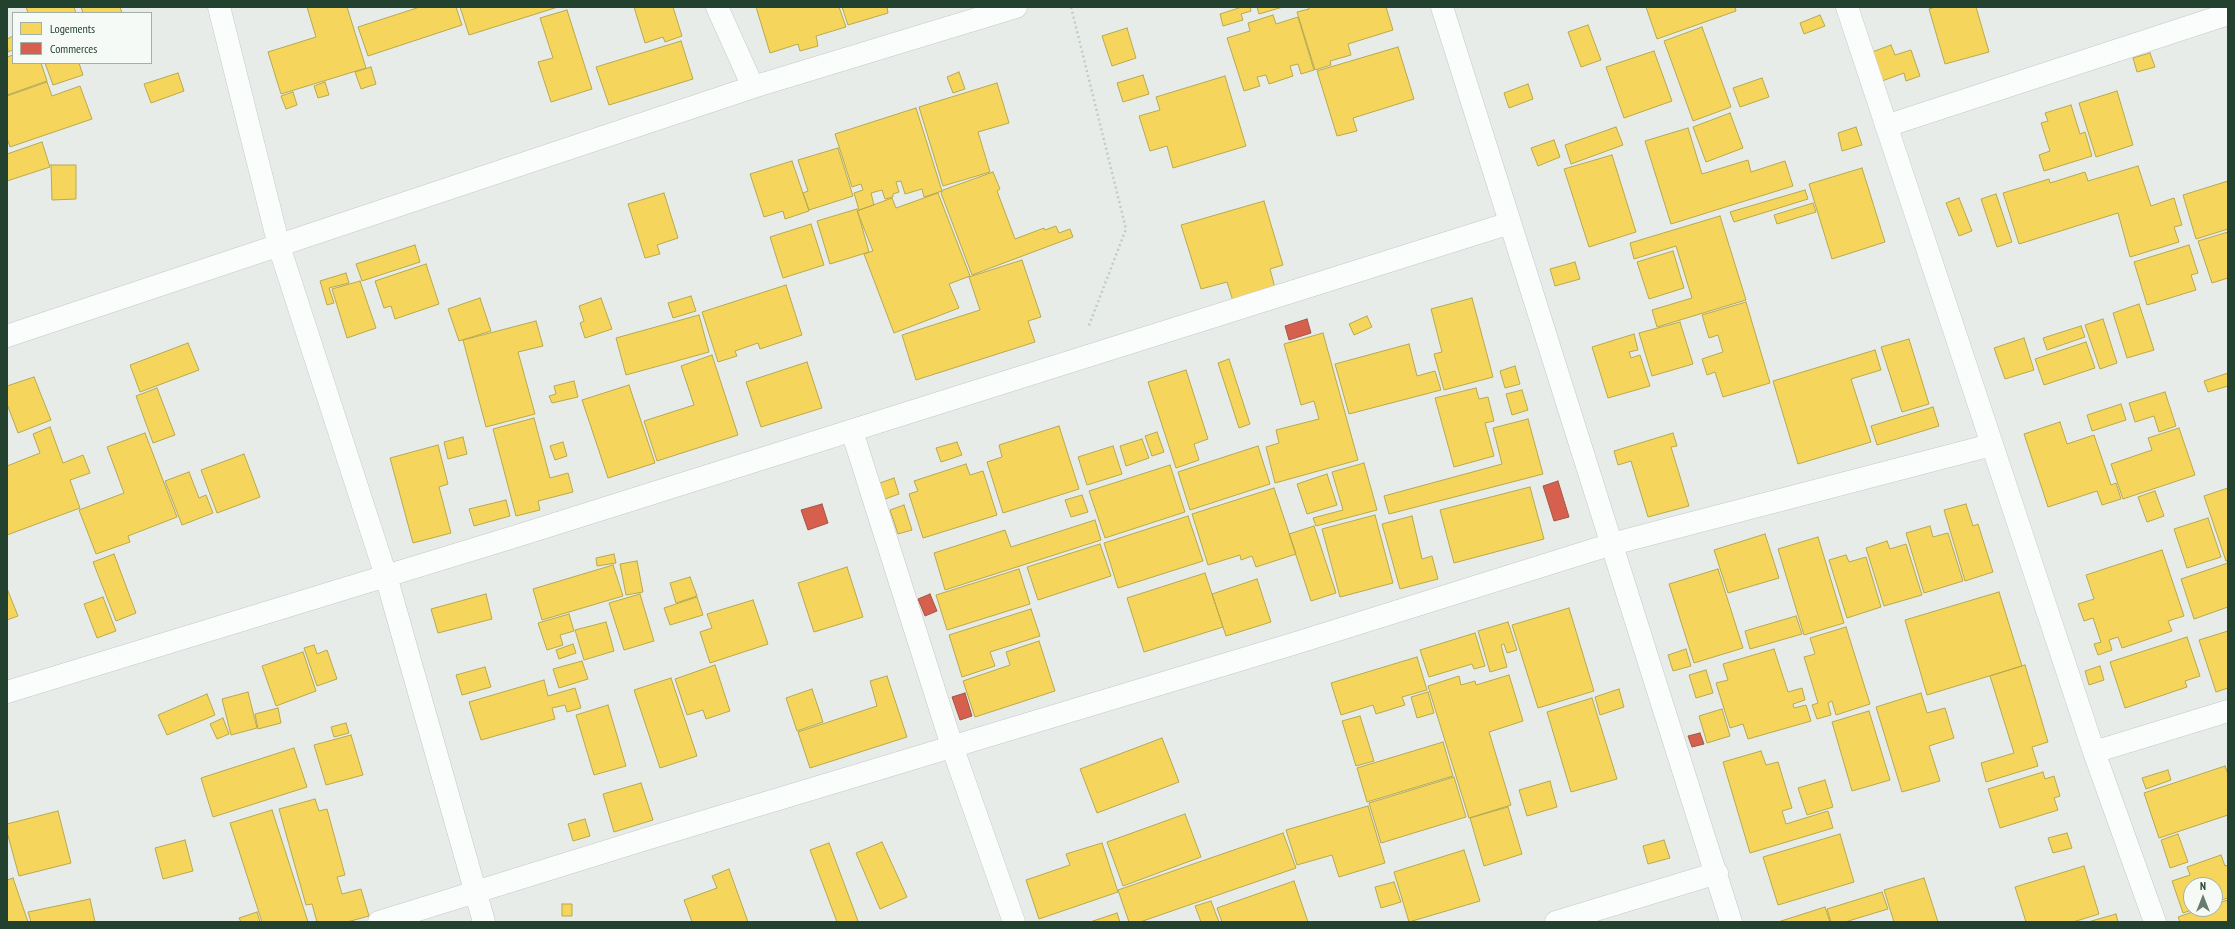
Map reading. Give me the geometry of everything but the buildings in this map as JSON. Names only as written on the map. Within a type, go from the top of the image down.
[{"type":"street","points":[[219,7],[279,246],[386,576],[474,893],[484,922]]},
{"type":"street","points":[[717,7],[753,87]]},
{"type":"street","points":[[7,336],[753,87],[1016,7]]},
{"type":"street","points":[[1442,7],[1717,873],[1731,922]]},
{"type":"street","points":[[1847,7],[2094,752],[2155,922]]},
{"type":"street","points":[[1886,126],[2228,14]]},
{"type":"street","points":[[7,692],[852,431],[1510,223]]},
{"type":"street","points":[[852,431],[952,746],[1014,922]]},
{"type":"street","points":[[379,922],[646,838],[1296,643],[1612,544],[1992,445]]},
{"type":"street","points":[[2094,752],[2228,711]]},
{"type":"street","points":[[1556,922],[1717,873]]},
{"type":"path","points":[[1071,7],[1126,229],[1075,360]]}]
